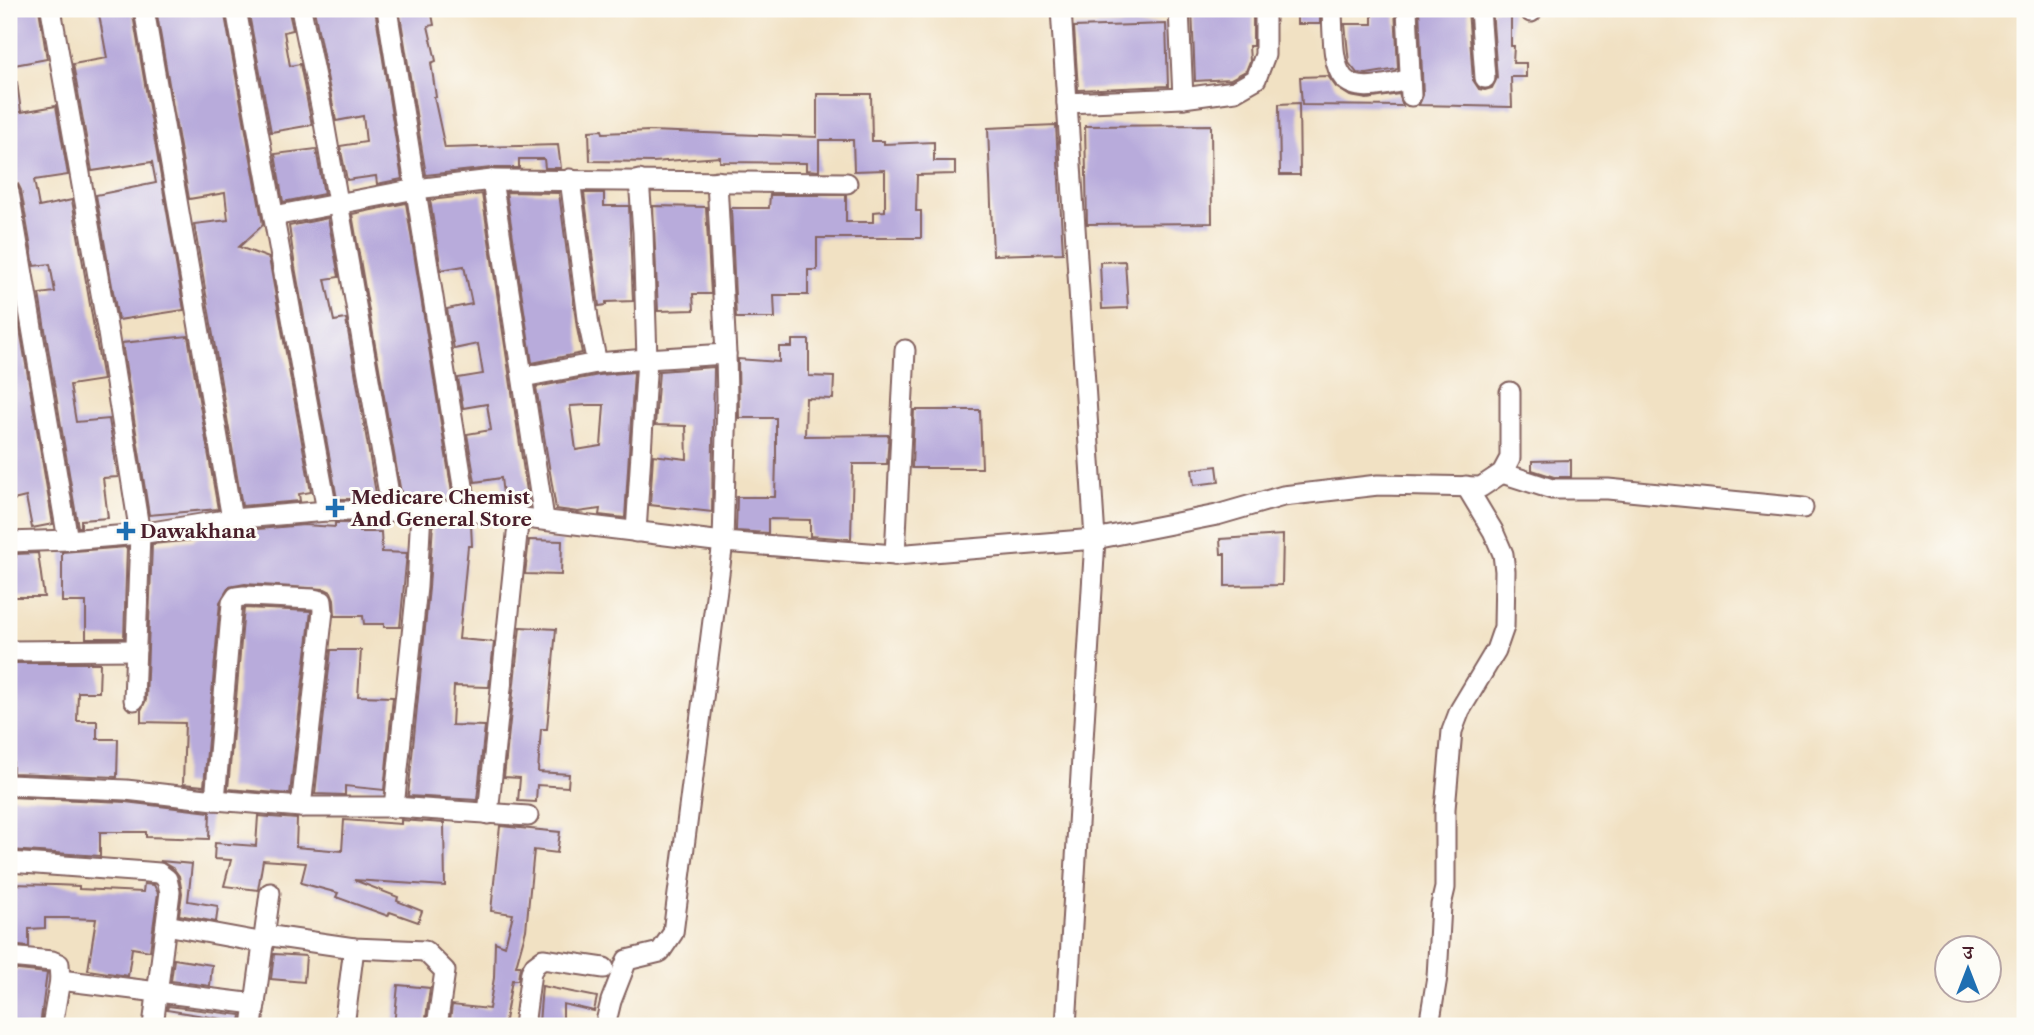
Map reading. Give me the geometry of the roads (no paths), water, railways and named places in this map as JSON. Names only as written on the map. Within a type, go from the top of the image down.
[{"type":"street","points":[[51,9],[106,320],[140,534],[134,700]]},
{"type":"street","points":[[144,9],[232,519]]},
{"type":"street","points":[[236,9],[327,511]]},
{"type":"street","points":[[301,9],[392,512]]},
{"type":"street","points":[[387,9],[467,511]]},
{"type":"street","points":[[1061,9],[1095,540],[1066,1026]]},
{"type":"street","points":[[1179,9],[1183,98]]},
{"type":"street","points":[[1067,103],[1183,98],[1235,91],[1256,79],[1265,55],[1265,9]]},
{"type":"street","points":[[1332,9],[1333,49],[1341,77],[1348,84],[1411,87],[1407,9]]},
{"type":"street","points":[[1480,9],[1485,78]]},
{"type":"street","points":[[570,179],[589,326],[597,363]]},
{"type":"street","points":[[274,216],[416,189],[492,180],[847,183]]},
{"type":"street","points":[[492,180],[544,519]]},
{"type":"street","points":[[636,532],[647,359],[639,180]]},
{"type":"street","points":[[605,1026],[611,1001],[627,960],[660,952],[673,933],[723,542],[727,398],[717,181]]},
{"type":"street","points":[[9,192],[68,540]]},
{"type":"street","points":[[895,555],[905,350]]},
{"type":"street","points":[[523,377],[597,363],[726,354]]},
{"type":"street","points":[[9,542],[140,534],[232,519],[327,511],[467,511],[519,515],[723,542],[895,555],[1095,540],[1217,515],[1283,496],[1378,485],[1481,486],[1502,473],[1510,458],[1510,392]]},
{"type":"street","points":[[1502,473],[1552,489],[1608,489],[1803,508]]},
{"type":"street","points":[[1429,1026],[1437,977],[1441,905],[1445,888],[1445,809],[1452,731],[1460,710],[1496,650],[1504,628],[1503,554],[1493,531],[1465,486]]},
{"type":"street","points":[[394,807],[417,587],[421,511]]},
{"type":"street","points":[[488,814],[519,515]]},
{"type":"street","points":[[215,800],[232,603],[236,597],[244,596],[313,599],[321,601],[323,611],[301,807]]},
{"type":"street","points":[[9,651],[136,650]]},
{"type":"street","points":[[9,785],[127,790],[301,807],[394,807],[528,816]]},
{"type":"street","points":[[9,862],[159,873],[167,879],[170,892],[153,1026]]},
{"type":"street","points":[[252,1026],[270,893]]},
{"type":"street","points":[[166,925],[264,939],[425,951],[445,971],[437,1026]]},
{"type":"street","points":[[344,1026],[354,947]]},
{"type":"street","points":[[9,957],[59,964],[60,979],[52,1026]]},
{"type":"street","points":[[524,1026],[531,972],[543,959],[604,968]]},
{"type":"street","points":[[60,979],[255,1004]]},
{"type":"place","name":"Medicare Chemist And General Store","points":[[335,508]]},
{"type":"place","name":"Dawakhana","points":[[126,531]]}]
